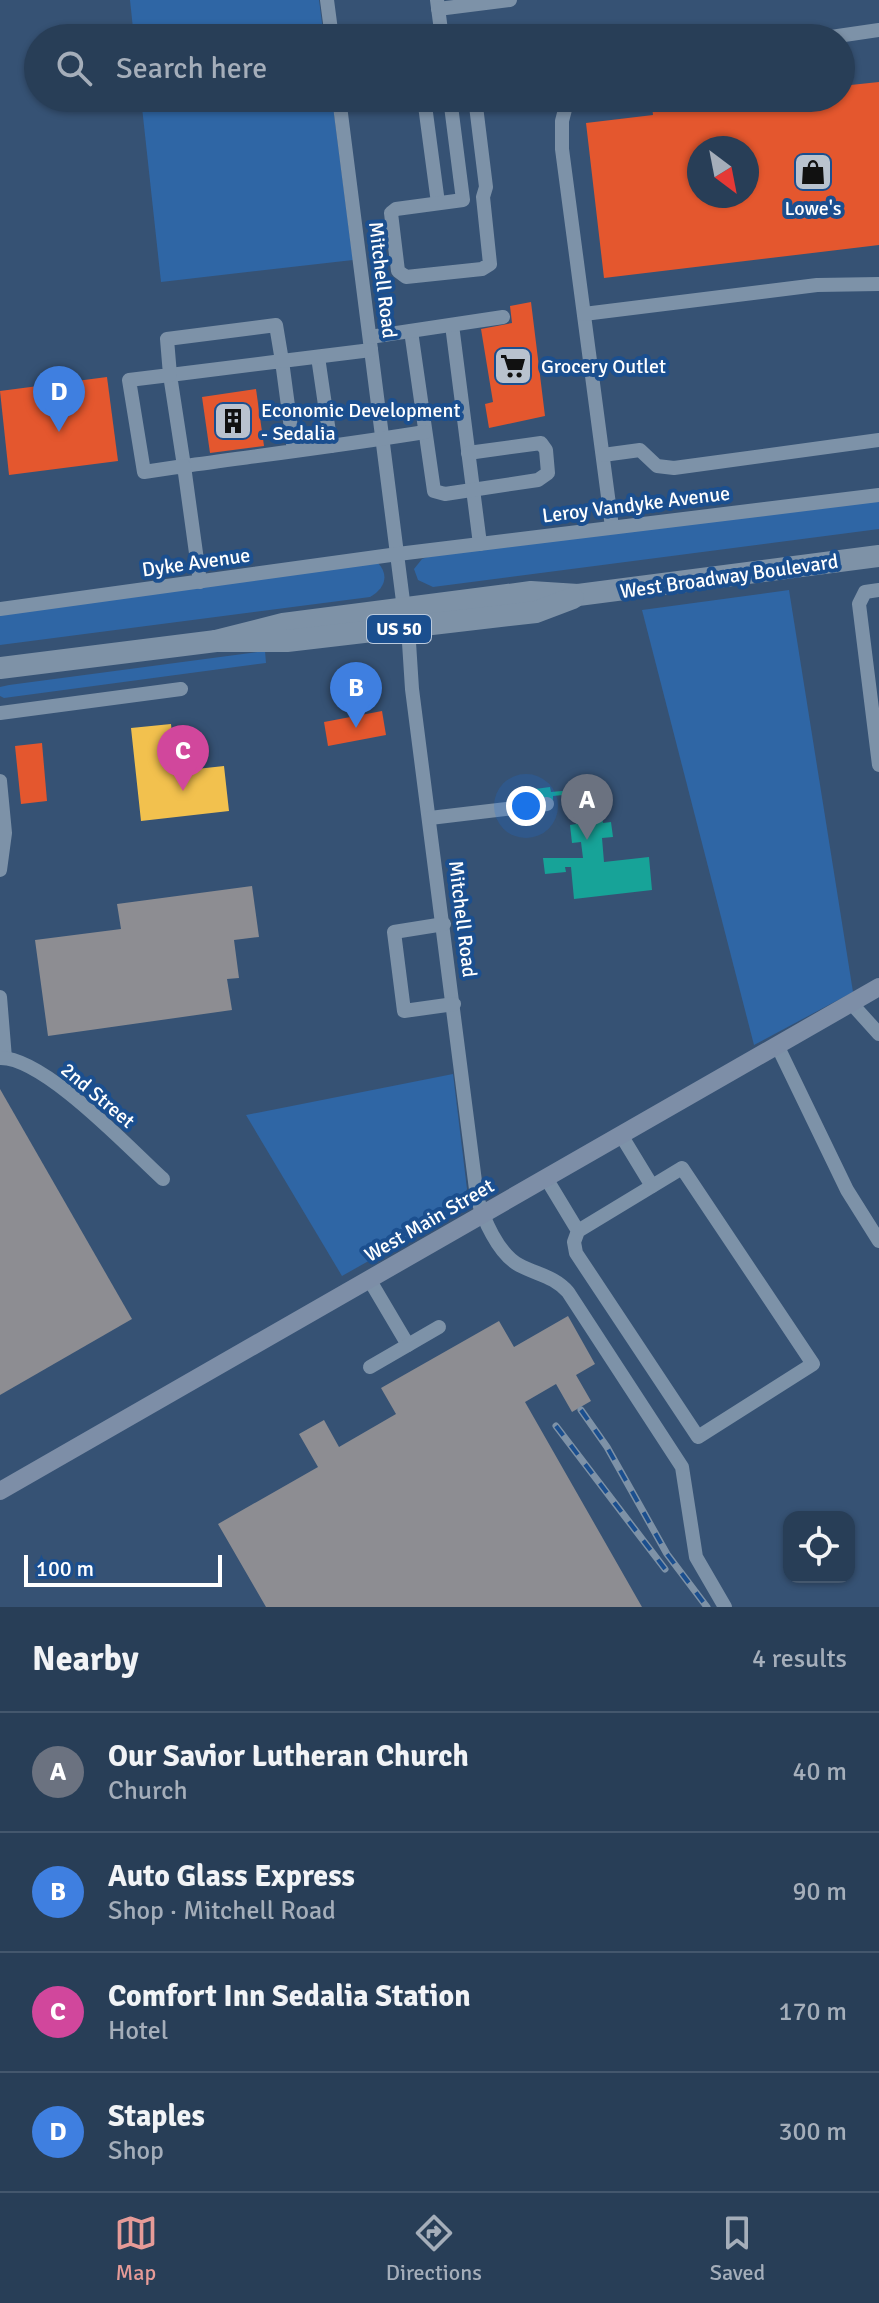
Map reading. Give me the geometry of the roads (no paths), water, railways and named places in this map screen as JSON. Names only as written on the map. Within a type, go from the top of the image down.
[{"type":"highway","name":"West Broadway Boulevard","points":[[0,668],[216,641],[283,624],[406,618],[531,592],[578,595],[879,556]]},
{"type":"main road","name":"West Main Street","points":[[0,1491],[879,987]]},
{"type":"street","points":[[327,0],[330,24]]},
{"type":"street","points":[[438,5],[510,0]]},
{"type":"street","points":[[855,33],[879,30]]},
{"type":"street","name":"Mitchell Road","points":[[341,112],[477,1197],[482,1214]]},
{"type":"street","points":[[426,112],[438,203]]},
{"type":"street","points":[[452,112],[463,200]]},
{"type":"street","points":[[477,112],[486,187],[483,197],[492,258],[487,267],[416,277],[400,275],[391,213],[396,209],[483,197]]},
{"type":"street","points":[[564,112],[562,149],[612,527]]},
{"type":"street","points":[[584,314],[817,285],[879,284]]},
{"type":"street","points":[[425,432],[144,472],[129,380],[318,357],[411,331],[503,317]]},
{"type":"street","points":[[200,582],[167,339],[276,325],[294,451]]},
{"type":"street","points":[[452,325],[480,544]]},
{"type":"street","points":[[411,331],[434,491],[445,494],[544,478],[549,467],[541,443],[468,453]]},
{"type":"street","points":[[318,357],[331,446]]},
{"type":"street","points":[[603,455],[640,450],[657,466],[674,468],[879,440]]},
{"type":"street","name":"Leroy Vandyke Avenue","points":[[398,554],[879,495]]},
{"type":"street","name":"Dyke Avenue","points":[[0,609],[398,554]]},
{"type":"street","points":[[879,590],[861,594],[859,604],[879,765]]},
{"type":"street","points":[[0,713],[181,689]]},
{"type":"street","points":[[0,781],[5,833],[0,870]]},
{"type":"street","points":[[430,818],[547,804]]},
{"type":"street","points":[[444,924],[394,932],[404,1011],[454,1004]]},
{"type":"street","points":[[0,997],[2,1058]]},
{"type":"street","points":[[851,1003],[879,1034]]},
{"type":"street","points":[[777,1045],[847,1190],[879,1241]]},
{"type":"street","name":"2nd Street","points":[[2,1058],[19,1060],[60,1085],[163,1179]]},
{"type":"street","points":[[621,1135],[652,1186]]},
{"type":"street","points":[[682,1168],[813,1364],[698,1437],[576,1253],[574,1242],[578,1231],[652,1186],[682,1168]]},
{"type":"street","points":[[546,1178],[578,1231]]},
{"type":"street","points":[[482,1214],[509,1258],[558,1280],[568,1292],[682,1467],[696,1557],[725,1607]]},
{"type":"street","points":[[369,1279],[408,1345]]},
{"type":"street","points":[[370,1367],[439,1327]]},
{"type":"railway","points":[[581,1410],[607,1447],[667,1554],[707,1607]]},
{"type":"railway","points":[[556,1426],[665,1569]]},
{"type":"place","name":"Lowe's","points":[[813,172]]},
{"type":"place","name":"Grocery Outlet","points":[[513,366]]},
{"type":"place","name":"Economic Development - Sedalia","points":[[233,421]]},
{"type":"place","name":"Staples","points":[[59,432]]},
{"type":"place","name":"Auto Glass Express","points":[[356,728]]},
{"type":"place","name":"Comfort Inn Sedalia Station","points":[[183,791]]},
{"type":"place","name":"Our Savior Lutheran Church","points":[[587,840]]}]
